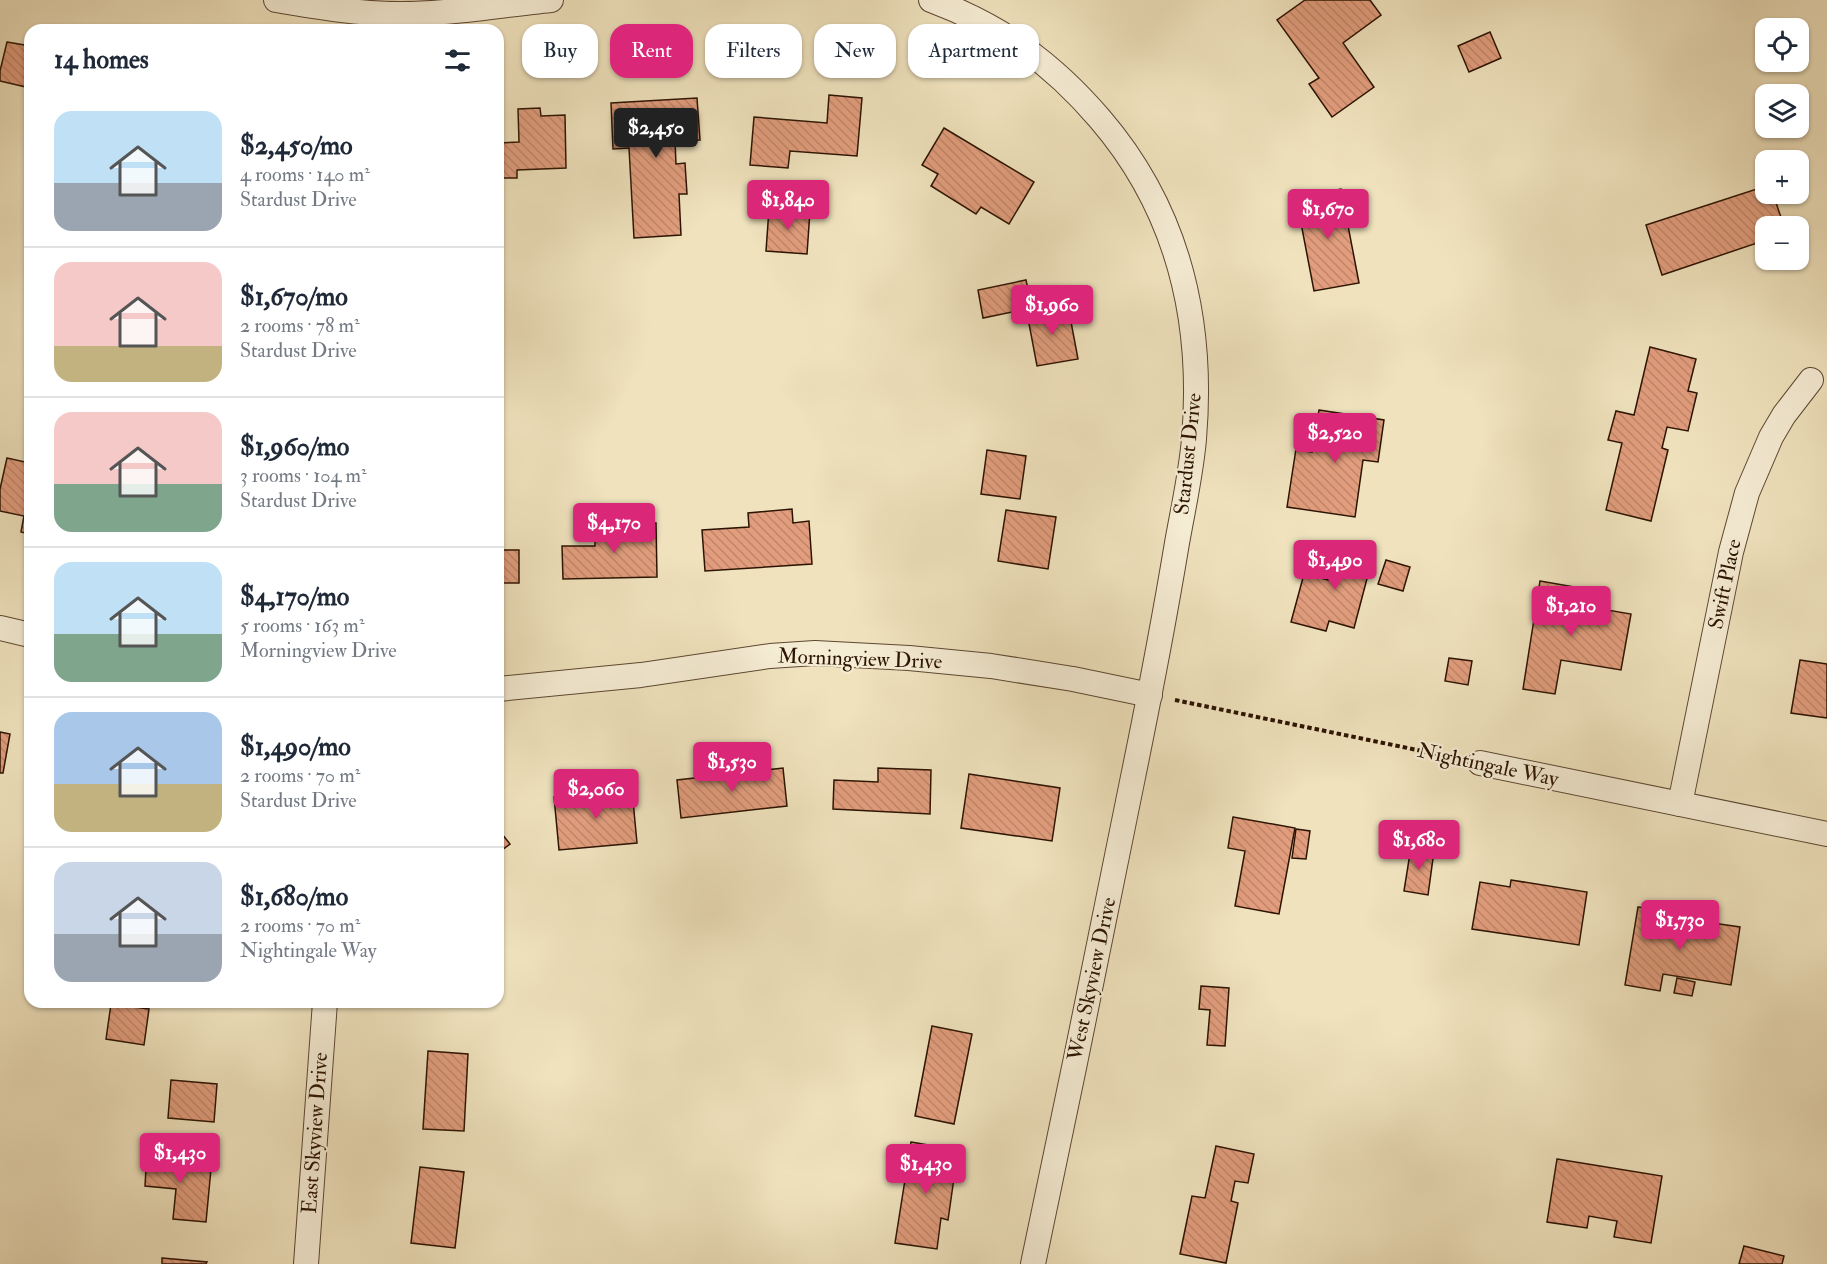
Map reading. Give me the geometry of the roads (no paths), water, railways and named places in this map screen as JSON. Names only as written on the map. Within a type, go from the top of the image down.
[{"type":"street","points":[[276,0],[338,11],[398,14],[551,0]]},
{"type":"street","name":"Stardust Drive","points":[[931,0],[1001,32],[1056,73],[1083,99],[1113,134],[1135,165],[1172,237],[1184,278],[1191,320],[1197,387],[1194,442],[1150,695]]},
{"type":"street","name":"Swift Place","points":[[1680,804],[1731,552],[1747,493],[1771,437],[1784,415],[1811,380]]},
{"type":"street","points":[[0,628],[24,633]]},
{"type":"street","name":"Morningview Drive","points":[[504,688],[641,675],[770,656],[815,653],[909,658],[991,666],[1073,679],[1150,695]]},
{"type":"street","name":"West Skyview Drive","points":[[1033,1264],[1150,695]]},
{"type":"street","name":"Nightingale Way","points":[[1480,763],[1827,834]]},
{"type":"street","name":"East Skyview Drive","points":[[306,1264],[325,1008]]}]
